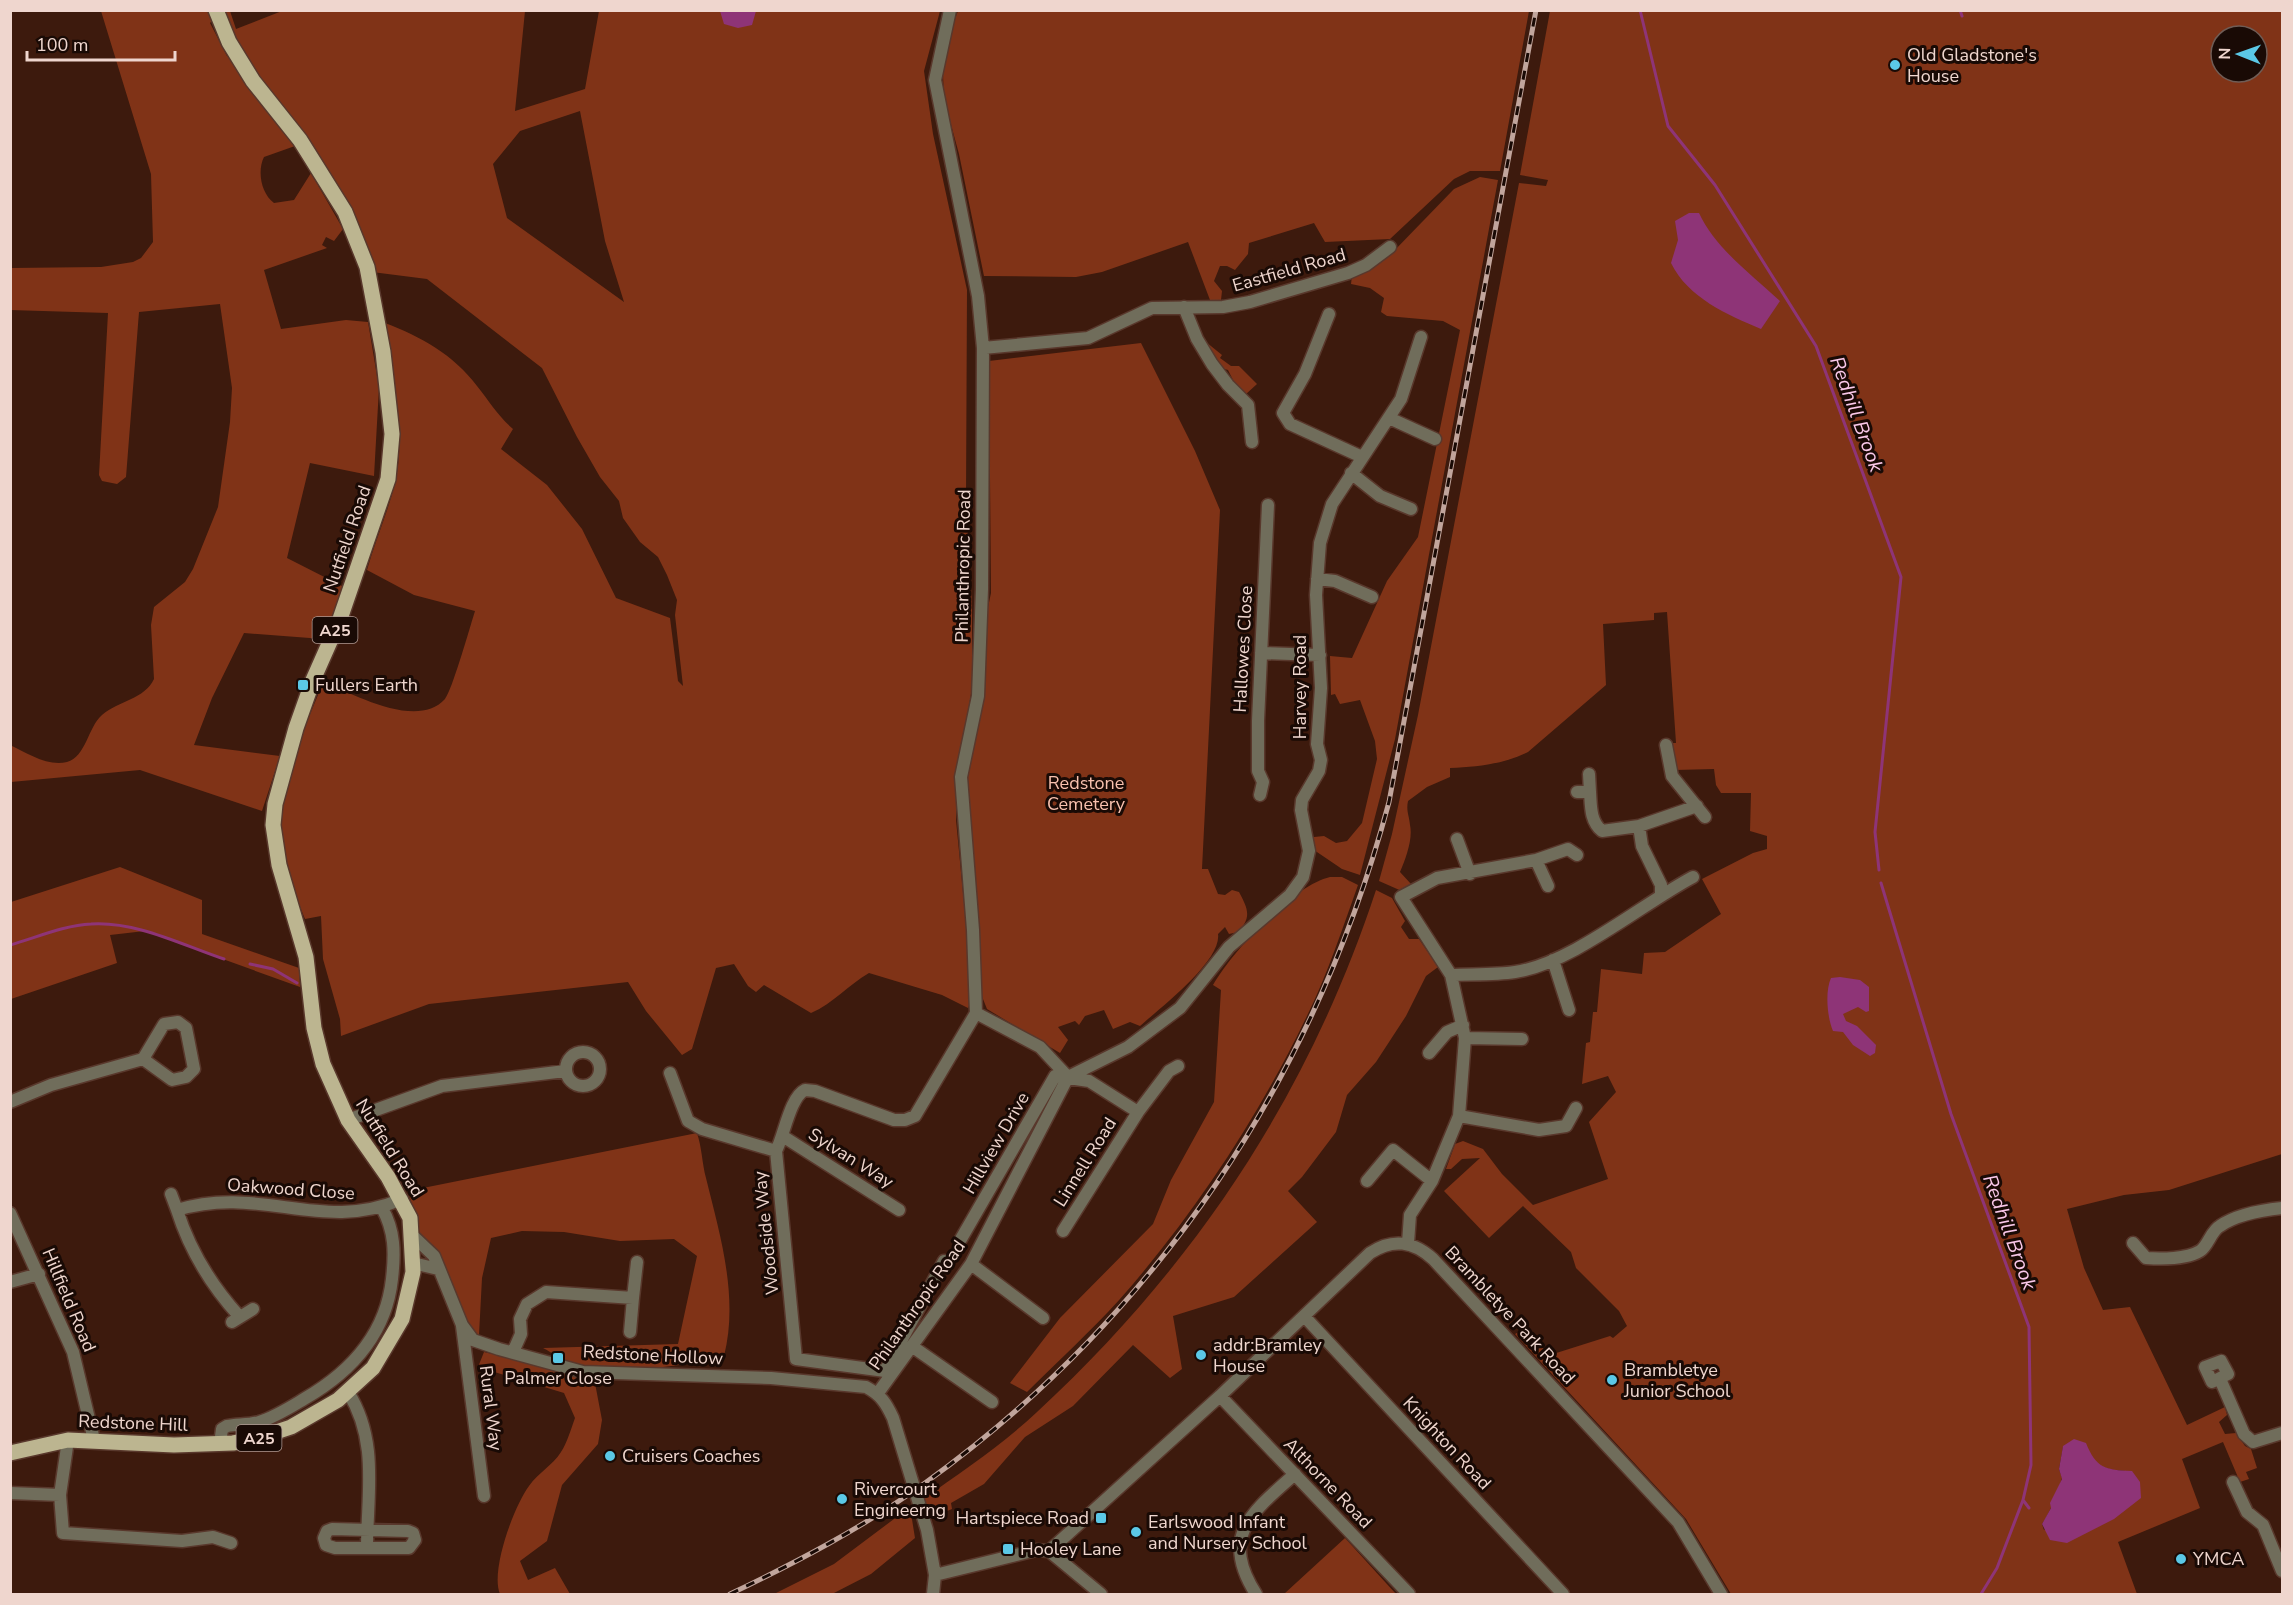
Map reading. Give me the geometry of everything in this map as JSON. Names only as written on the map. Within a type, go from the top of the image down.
[{"type":"main road","name":"Nutfield Road","points":[[216,10],[229,42],[248,73],[300,140],[345,212],[367,267],[384,352],[392,435],[388,479],[350,592],[296,728],[277,796],[273,825],[279,865],[306,957],[317,1044],[331,1086],[348,1120],[402,1199],[410,1218],[414,1263]]},
{"type":"main road","name":"Redstone Hill","points":[[10,1453],[68,1440],[164,1445],[220,1444],[255,1439],[282,1430],[325,1409],[348,1392],[373,1368],[391,1342],[407,1302],[414,1263]]},
{"type":"street","name":"Philanthropic Road","points":[[950,10],[935,80],[978,296],[983,348],[982,589],[978,696],[962,777],[973,930],[976,1013]]},
{"type":"street","name":"Eastfield Road","points":[[983,348],[1088,338],[1152,308],[1236,305],[1296,289],[1366,265],[1390,247]]},
{"type":"street","points":[[1184,307],[1197,339],[1212,364],[1228,385],[1248,405],[1252,442]]},
{"type":"street","points":[[1329,315],[1305,374],[1283,413],[1284,419],[1362,457]]},
{"type":"street","name":"Harvey Road","points":[[1068,1077],[1128,1047],[1180,1008],[1228,947],[1290,895],[1303,878],[1310,851],[1301,810],[1304,792],[1319,771],[1321,760],[1317,729],[1321,688],[1317,579],[1320,543],[1332,504],[1401,399],[1421,337]]},
{"type":"street","points":[[1389,418],[1435,439]]},
{"type":"street","points":[[1351,473],[1380,496],[1411,510]]},
{"type":"street","name":"Hallowes Close","points":[[1260,795],[1263,782],[1258,771],[1258,721],[1268,504]]},
{"type":"street","points":[[1317,579],[1335,581],[1372,597]]},
{"type":"street","points":[[1262,653],[1320,655]]},
{"type":"street","points":[[1666,745],[1672,776],[1705,817]]},
{"type":"street","points":[[1589,774],[1584,792],[1596,826],[1602,831],[1640,826],[1697,806]]},
{"type":"street","points":[[1640,826],[1642,846],[1661,885],[1661,895]]},
{"type":"street","points":[[1457,839],[1470,873]]},
{"type":"street","points":[[1049,1551],[1220,1396],[1370,1253],[1391,1243],[1408,1243],[1410,1215],[1431,1181],[1459,1116],[1465,1038],[1451,975],[1401,897],[1437,878],[1536,860],[1568,849],[1577,855]]},
{"type":"street","points":[[1536,860],[1548,886]]},
{"type":"street","points":[[1451,975],[1517,972],[1553,960],[1621,922],[1693,877]]},
{"type":"street","points":[[1553,960],[1569,1010]]},
{"type":"street","points":[[976,1013],[1040,1047],[1068,1077]]},
{"type":"street","name":"Sylvan Way","points":[[776,1151],[784,1137],[794,1101],[805,1090],[815,1091],[894,1120],[905,1120],[915,1116],[976,1013]]},
{"type":"street","points":[[10,1102],[51,1085],[142,1059],[164,1024],[178,1022],[186,1028],[194,1069],[186,1077],[172,1080],[142,1059]]},
{"type":"street","points":[[1429,1053],[1448,1032],[1462,1025]]},
{"type":"street","points":[[1465,1038],[1522,1039]]},
{"type":"street","name":"Linnell Road","points":[[1063,1231],[1138,1112],[1169,1071],[1178,1066]]},
{"type":"street","points":[[348,1120],[442,1086],[565,1071]]},
{"type":"street","name":"Woodside Way","points":[[670,1073],[688,1121],[702,1129],[776,1151],[796,1359],[888,1372]]},
{"type":"street","name":"Hillview Drive","points":[[961,1239],[1055,1076],[1068,1077]]},
{"type":"street","name":"Philanthropic Road","points":[[935,1575],[927,1530],[893,1418],[886,1402],[878,1393],[888,1372],[913,1347],[971,1264],[1068,1077]]},
{"type":"street","name":"Linnell Road","points":[[1068,1077],[1089,1081],[1138,1112]]},
{"type":"street","points":[[1459,1116],[1539,1130],[1566,1126],[1576,1108]]},
{"type":"street","name":"Sylvan Way","points":[[784,1137],[899,1210]]},
{"type":"street","points":[[1367,1181],[1393,1150],[1431,1181]]},
{"type":"street","points":[[171,1194],[184,1232],[205,1274],[235,1319],[253,1309]]},
{"type":"street","name":"Oakwood Close","points":[[177,1210],[196,1204],[240,1201],[275,1204],[333,1214],[382,1208],[402,1199]]},
{"type":"street","points":[[220,1444],[222,1429],[270,1417],[337,1378],[369,1343],[386,1311],[394,1266],[394,1242],[390,1223],[382,1208]]},
{"type":"street","points":[[2133,1243],[2145,1258],[2183,1256],[2202,1251],[2220,1226],[2241,1217],[2283,1208]]},
{"type":"street","name":"Hillfield Road","points":[[10,1213],[73,1352],[94,1440]]},
{"type":"street","name":"Redstone Hollow","points":[[413,1236],[434,1256],[462,1324],[473,1340],[583,1372],[771,1378],[866,1387],[878,1393]]},
{"type":"street","name":"Brambletye Park Road","points":[[1408,1243],[1422,1249],[1433,1259],[1678,1522],[1721,1594]]},
{"type":"street","points":[[888,1372],[944,1260]]},
{"type":"street","points":[[630,1332],[637,1262]]},
{"type":"street","points":[[414,1263],[438,1269]]},
{"type":"street","points":[[971,1264],[1043,1318]]},
{"type":"street","points":[[10,1282],[39,1274]]},
{"type":"street","points":[[513,1352],[521,1334],[520,1320],[527,1304],[546,1292],[633,1298]]},
{"type":"street","name":"Knighton Road","points":[[1304,1316],[1563,1594]]},
{"type":"street","name":"Rural Way","points":[[462,1324],[484,1496]]},
{"type":"street","points":[[913,1347],[992,1402]]},
{"type":"street","points":[[2220,1379],[2244,1434],[2253,1442],[2283,1432]]},
{"type":"street","points":[[348,1392],[363,1420],[369,1452],[371,1505],[367,1548]]},
{"type":"street","name":"Althorne Road","points":[[1220,1396],[1409,1594]]},
{"type":"street","points":[[68,1440],[60,1495],[63,1533],[155,1540],[213,1538],[231,1543]]},
{"type":"street","points":[[1256,1594],[1244,1575],[1239,1550],[1244,1528],[1252,1512],[1295,1474]]},
{"type":"street","points":[[2233,1482],[2247,1512],[2263,1525],[2283,1571]]},
{"type":"street","points":[[10,1493],[60,1495]]},
{"type":"street","points":[[332,1529],[408,1531],[413,1533],[415,1540],[409,1548],[367,1548],[330,1547],[324,1538],[332,1529]]},
{"type":"street","points":[[933,1594],[935,1575],[1036,1550],[1049,1551],[1101,1594]]},
{"type":"green space","points":[[101,11],[216,11],[218,15],[210,23],[227,56],[233,57],[295,146],[264,157],[261,175],[266,194],[274,203],[294,200],[311,173],[343,229],[334,241],[326,237],[322,245],[327,248],[264,270],[281,329],[346,320],[368,322],[379,388],[374,476],[310,463],[287,558],[344,587],[323,639],[244,633],[212,698],[194,745],[280,756],[262,811],[140,770],[11,782],[10,745],[45,761],[67,762],[79,754],[102,715],[150,686],[154,679],[151,625],[154,607],[185,582],[193,569],[218,507],[230,422],[232,388],[220,304],[139,312],[126,477],[117,484],[102,481],[99,475],[108,313],[10,310],[11,268],[101,267],[133,262],[141,258],[153,242],[151,174]]},
{"type":"green space","points":[[222,11],[230,11],[236,29],[282,11],[525,11],[515,111],[585,89],[599,11],[940,11],[924,71],[933,134],[967,290],[966,498],[972,606],[972,688],[957,777],[956,820],[973,997],[968,1008],[942,995],[869,973],[811,1013],[764,985],[756,992],[748,986],[734,964],[716,968],[692,1049],[682,1055],[646,1011],[628,982],[429,1004],[341,1036],[340,1019],[323,959],[321,916],[305,919],[289,878],[279,836],[282,798],[293,758],[323,682],[368,701],[402,710],[418,711],[433,708],[445,699],[475,611],[414,595],[367,570],[392,494],[398,464],[399,423],[385,323],[436,348],[468,375],[513,429],[501,449],[547,485],[582,529],[616,598],[670,618],[678,681],[683,686],[675,615],[677,600],[658,557],[640,542],[623,518],[619,501],[600,477],[542,368],[427,279],[372,272],[336,185],[305,137],[259,76]],"holes":[[[580,111],[605,241],[624,302],[507,218],[493,164],[520,131]]]},
{"type":"green space","points":[[958,11],[1529,11],[1500,171],[1470,171],[1454,179],[1390,239],[1325,242],[1314,223],[1249,243],[1248,254],[1235,270],[1227,266],[1220,266],[1214,281],[1222,291],[1221,300],[1210,300],[1188,242],[1102,272],[1076,277],[984,276],[959,154],[944,99],[943,75],[953,24]]},
{"type":"green space","points":[[1550,11],[2282,11],[2282,1154],[2169,1190],[2124,1195],[2067,1209],[2084,1268],[2103,1310],[2130,1307],[2187,1425],[2225,1407],[2227,1415],[2219,1422],[2225,1434],[2236,1433],[2245,1446],[2251,1449],[2257,1468],[2246,1472],[2249,1479],[2240,1482],[2223,1442],[2182,1459],[2200,1508],[2118,1542],[2137,1594],[1731,1594],[1686,1519],[1515,1334],[1524,1329],[1550,1355],[1610,1336],[1613,1338],[1627,1326],[1619,1311],[1576,1268],[1571,1252],[1523,1206],[1489,1238],[1444,1191],[1480,1158],[1462,1159],[1451,1169],[1446,1169],[1455,1144],[1463,1141],[1483,1149],[1502,1174],[1533,1205],[1608,1179],[1589,1122],[1616,1092],[1608,1076],[1582,1084],[1586,1043],[1590,1042],[1593,1012],[1597,1012],[1601,969],[1642,974],[1644,953],[1665,952],[1721,914],[1702,879],[1753,853],[1767,849],[1767,836],[1750,831],[1751,793],[1721,793],[1716,785],[1714,769],[1675,770],[1671,743],[1676,743],[1667,612],[1654,613],[1654,620],[1603,624],[1606,685],[1528,752],[1490,764],[1450,768],[1450,777],[1427,787],[1408,801],[1411,836],[1400,872],[1411,884],[1404,892],[1379,881],[1392,834],[1418,715],[1519,183],[1546,186],[1548,180],[1520,175]],"holes":[[[2063,1447],[2089,1452],[2091,1458],[2100,1466],[2120,1471],[2132,1471],[2044,1530],[2042,1524],[2062,1478],[2059,1469]]]},
{"type":"green space","points":[[1480,177],[1498,180],[1395,739],[1360,875],[1342,869],[1314,850],[1314,837],[1324,836],[1336,843],[1347,841],[1362,823],[1377,759],[1375,741],[1360,700],[1340,704],[1335,694],[1331,695],[1330,656],[1352,658],[1387,581],[1418,537],[1460,330],[1443,321],[1387,316],[1381,312],[1384,298],[1370,288],[1351,284],[1352,276],[1392,253],[1454,189]]},
{"type":"green space","points":[[1206,342],[1222,355],[1220,358],[1231,366],[1239,366],[1257,384],[1245,395],[1236,386],[1228,370],[1221,368]]},
{"type":"green space","name":"Redstone Cemetery","points":[[1141,343],[1195,451],[1220,510],[1202,869],[1208,869],[1218,894],[1225,895],[1232,890],[1239,892],[1247,917],[1238,932],[1229,934],[1225,927],[1218,934],[1217,945],[1200,970],[1188,984],[1140,1026],[1130,1022],[1113,1029],[1104,1010],[1085,1016],[1079,1025],[1075,1021],[1058,1027],[1068,1040],[1060,1053],[987,1009],[979,989],[966,792],[968,767],[982,700],[988,607],[991,593],[989,361]]},
{"type":"green space","points":[[120,867],[202,900],[202,934],[299,968],[300,987],[145,931],[110,935],[117,963],[11,999],[11,902]]},
{"type":"green space","points":[[1330,877],[1342,877],[1358,885],[1334,953],[1313,1003],[1245,1130],[1173,1234],[1120,1299],[1027,1392],[1010,1383],[1060,1318],[1153,1224],[1171,1180],[1214,1102],[1221,990],[1213,985],[1234,955],[1281,906],[1298,893]]},
{"type":"green space","points":[[1376,890],[1392,898],[1405,921],[1401,927],[1409,939],[1419,939],[1438,967],[1426,976],[1406,1016],[1376,1062],[1347,1095],[1336,1132],[1302,1177],[1288,1191],[1317,1222],[1234,1297],[1173,1316],[1182,1369],[1170,1378],[1133,1345],[1073,1406],[1025,1437],[984,1484],[951,1503],[952,1509],[930,1518],[922,1500],[1024,1424],[1094,1356],[1147,1298],[1196,1236],[1241,1173],[1281,1106],[1317,1037],[1349,965]]},
{"type":"green space","points":[[697,1133],[722,1244],[729,1289],[728,1334],[724,1356],[688,1364],[612,1369],[572,1364],[543,1348],[678,1344],[697,1256],[674,1239],[620,1241],[564,1232],[522,1231],[491,1238],[482,1278],[479,1335],[471,1331],[451,1292],[435,1251],[420,1234],[408,1191]]},
{"type":"green space","points":[[484,1352],[594,1378],[602,1420],[598,1444],[562,1485],[547,1541],[520,1561],[528,1580],[555,1568],[570,1594],[500,1594],[498,1570],[505,1539],[517,1508],[533,1481],[561,1452],[575,1418],[564,1393],[478,1367]]},
{"type":"green space","points":[[910,1507],[915,1538],[871,1574],[832,1594],[774,1594],[834,1564]]},
{"type":"green space","points":[[1345,1538],[1396,1594],[1284,1594]]},
{"type":"shaded area","points":[[720,10],[756,11],[752,25],[738,28],[724,24]]},
{"type":"shaded area","points":[[1689,213],[1699,213],[1714,238],[1724,249],[1780,301],[1761,329],[1710,304],[1698,296],[1678,275],[1671,263],[1678,240],[1675,221]]},
{"type":"shaded area","points":[[1831,978],[1860,980],[1869,987],[1869,1011],[1866,1012],[1858,1007],[1843,1014],[1846,1021],[1857,1026],[1876,1045],[1875,1053],[1870,1056],[1853,1045],[1843,1032],[1833,1031],[1827,997]]},
{"type":"shaded area","points":[[2074,1439],[2086,1443],[2094,1458],[2103,1466],[2115,1470],[2132,1471],[2140,1482],[2141,1498],[2114,1519],[2067,1543],[2050,1540],[2042,1524],[2062,1479],[2059,1469],[2063,1446]]},
{"type":"waterway","name":"Redhill Brook","points":[[1640,10],[1668,126],[1715,185],[1816,346],[1901,577],[1875,832],[1879,870]]},
{"type":"waterway","points":[[1960,10],[1962,16]]},
{"type":"waterway","name":"Redhill Brook","points":[[1881,883],[1951,1114],[2029,1327],[2031,1465],[2023,1500],[1997,1568],[1981,1594]]},
{"type":"waterway","points":[[10,945],[71,927],[108,924],[159,935],[224,959]]},
{"type":"waterway","points":[[250,964],[273,969],[297,983]]},
{"type":"waterway","points":[[2023,1500],[2029,1508]]},
{"type":"railway","points":[[730,1594],[854,1529],[902,1499],[1009,1417],[1085,1345],[1155,1266],[1217,1183],[1271,1094],[1318,1001],[1357,904],[1389,802],[1536,10]]},
{"type":"place","name":"Old Gladstone's House","points":[[1895,65]]},
{"type":"place","name":"Fullers Earth","points":[[303,685]]},
{"type":"place","name":"addr:Bramley House","points":[[1201,1355]]},
{"type":"place","name":"Palmer Close","points":[[558,1358]]},
{"type":"place","name":"Brambletye Junior School","points":[[1612,1380]]},
{"type":"place","name":"Cruisers Coaches","points":[[610,1456]]},
{"type":"place","name":"Rivercourt Engineerng","points":[[842,1499]]},
{"type":"place","name":"Hartspiece Road","points":[[1101,1518]]},
{"type":"place","name":"Earlswood Infant and Nursery School","points":[[1136,1532]]},
{"type":"place","name":"Hooley Lane","points":[[1008,1549]]},
{"type":"place","name":"YMCA","points":[[2181,1559]]}]
